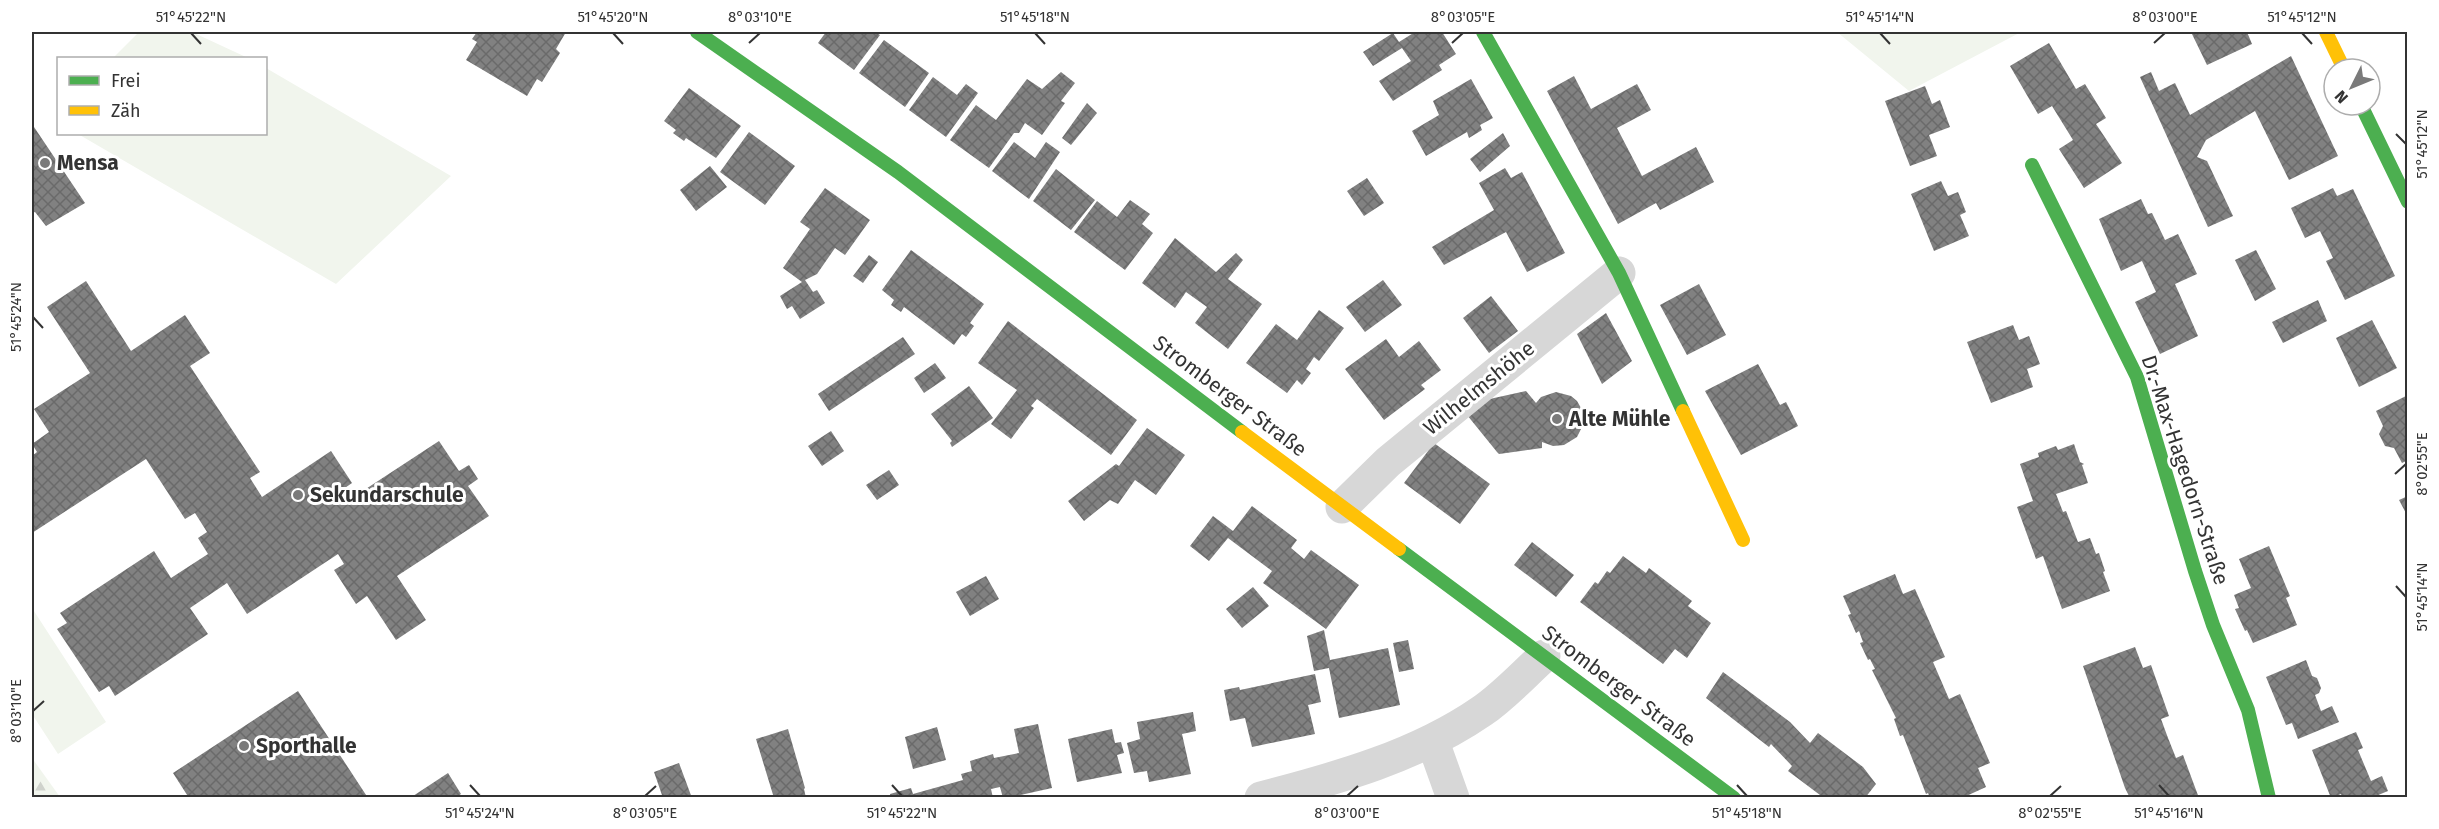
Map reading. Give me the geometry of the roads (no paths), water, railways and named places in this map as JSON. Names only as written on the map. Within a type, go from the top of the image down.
[{"type":"street","name":"Stromberger Straße","points":[[697,32],[907,179],[1342,507],[1734,798]]},
{"type":"street","points":[[1483,32],[1619,273],[1743,540]]},
{"type":"street","points":[[2326,32],[2338,57]]},
{"type":"street","points":[[2367,117],[2408,202]]},
{"type":"street","name":"Dr.-Max-Hagedorn-Straße","points":[[2032,165],[2137,377],[2213,625],[2248,710],[2269,798]]},
{"type":"street","name":"Wilhelmshöhe","points":[[1342,507],[1388,462],[1619,273]]},
{"type":"street","points":[[1262,798],[1326,781],[1433,742],[1484,710],[1544,656]]},
{"type":"street","points":[[1433,742],[1453,798]]},
{"type":"place","name":"Mensa","points":[[45,163]]},
{"type":"place","name":"Alte Mühle","points":[[1557,419]]},
{"type":"place","name":"Sekundarschule","points":[[298,495]]},
{"type":"place","name":"Sporthalle","points":[[244,746]]}]
